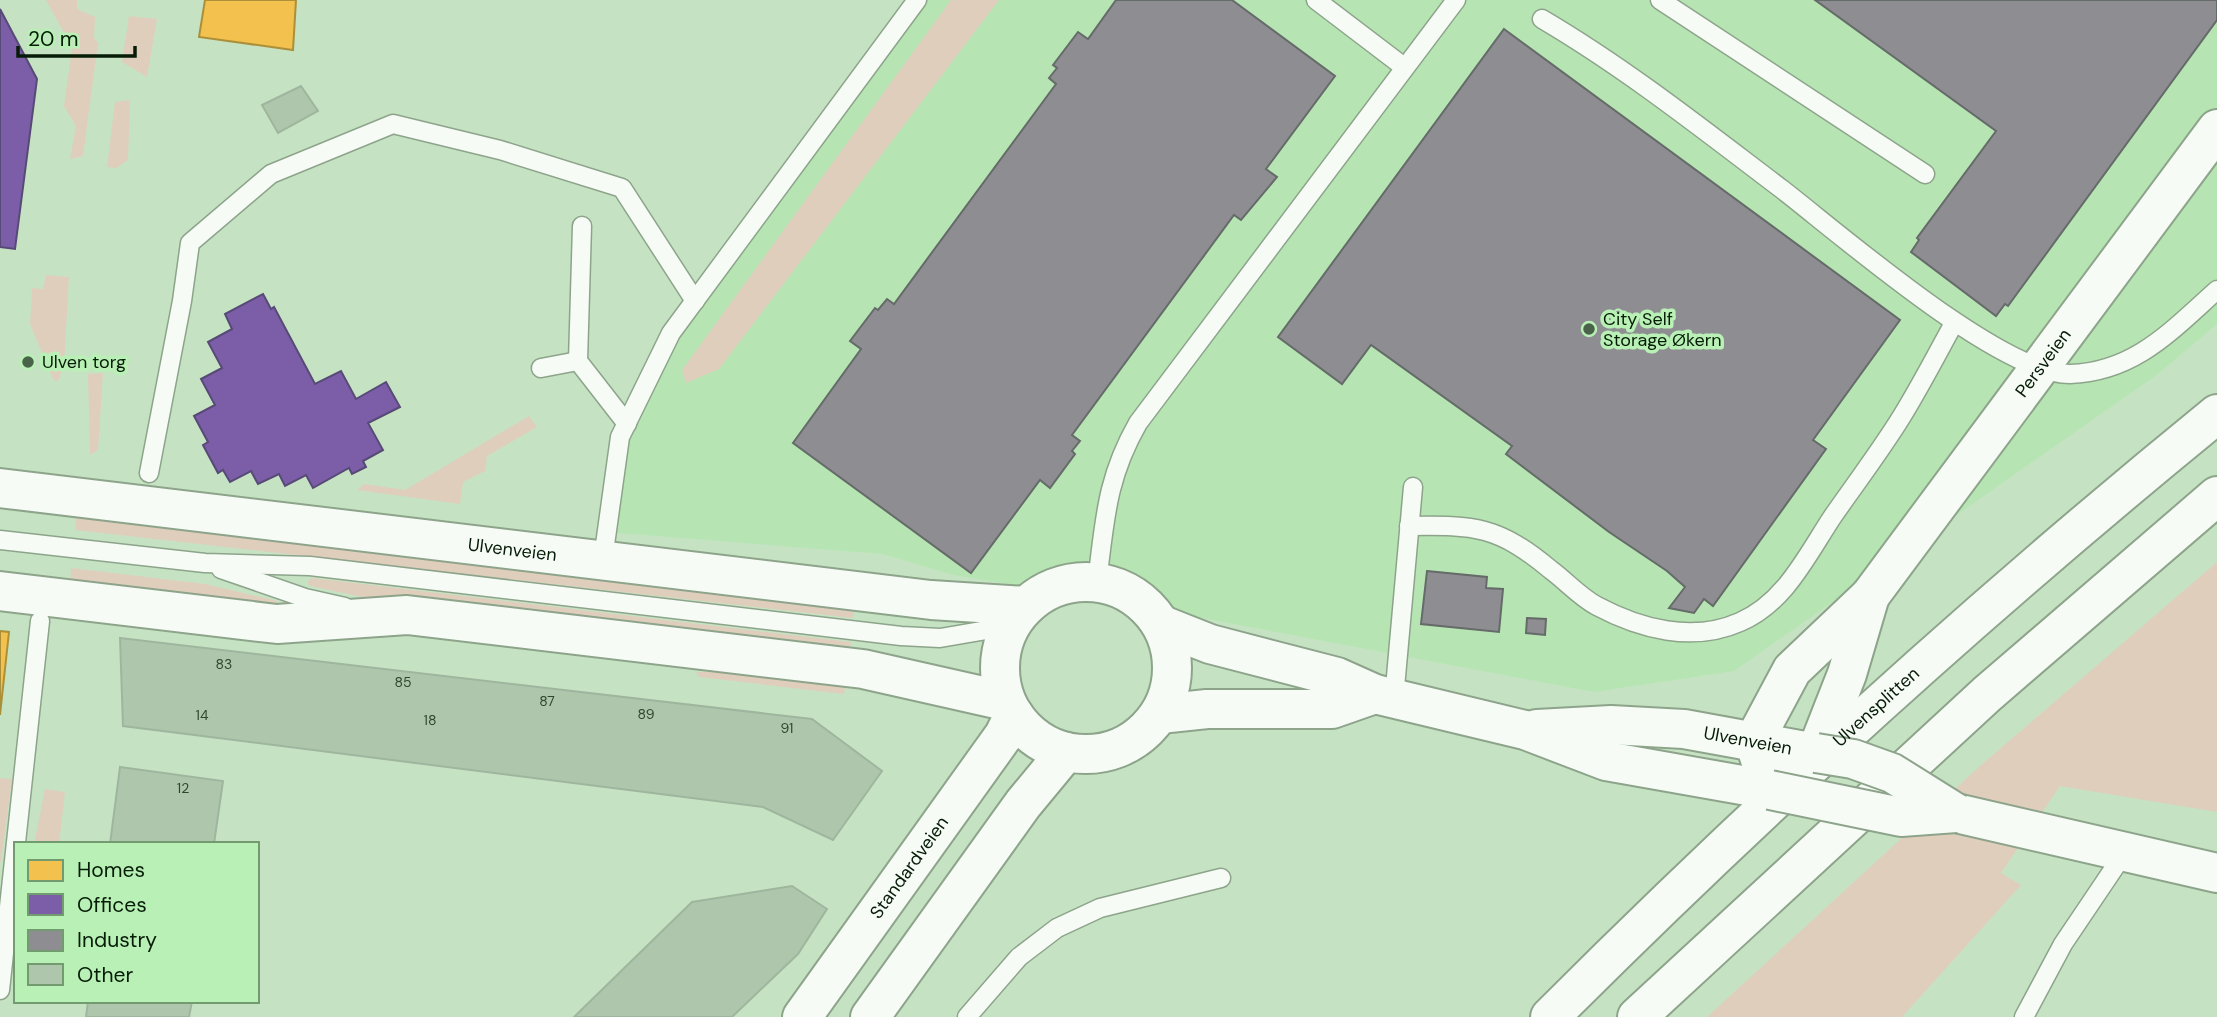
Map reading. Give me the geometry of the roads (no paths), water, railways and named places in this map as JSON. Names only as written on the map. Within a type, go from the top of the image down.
[{"type":"main road","name":"Persveien","points":[[1755,741],[1791,670],[1870,596],[2042,368],[2217,128]]},
{"type":"main road","name":"Ulvensplitten","points":[[1550,1017],[1768,805],[1942,648],[2217,414]]},
{"type":"main road","name":"Ulvenveien","points":[[0,488],[931,600],[1018,616]]},
{"type":"main road","points":[[1637,1017],[1966,713],[2210,503]]},
{"type":"main road","points":[[1097,582],[1123,589],[1138,599],[1162,625],[1170,645],[1173,674],[1168,699],[1160,714],[1139,736],[1117,749],[1091,755],[1066,752],[1038,740],[1009,708],[1000,671],[1001,651],[1018,616],[1039,595],[1063,585],[1097,582]]},
{"type":"main road","points":[[0,591],[277,624],[407,614],[863,669],[1009,708]]},
{"type":"main road","name":"Persveien","points":[[1770,790],[1816,753],[1847,674],[1870,596]]},
{"type":"main road","name":"Ulvenveien","points":[[1162,625],[1210,644],[1337,677],[1384,696],[1525,730],[1606,761],[1901,817],[1955,813],[2217,873]]},
{"type":"main road","points":[[1160,714],[1207,709],[1332,709],[1384,696]]},
{"type":"main road","name":"Standardveien","points":[[802,1017],[1004,735],[1009,708]]},
{"type":"main road","name":"Ulvenveien","points":[[1525,730],[1611,725],[1684,729],[1853,759],[1892,773],[1955,813]]},
{"type":"main road","points":[[1755,741],[1770,790]]},
{"type":"main road","points":[[870,1017],[1023,804],[1066,752]]},
{"type":"lane","points":[[603,559],[620,438],[671,333],[917,0]]},
{"type":"lane","points":[[1316,0],[1404,67]]},
{"type":"lane","points":[[1097,582],[1109,487],[1120,454],[1138,423],[1456,0]]},
{"type":"lane","points":[[1660,0],[1925,174]]},
{"type":"lane","points":[[1542,19],[1603,57],[1954,323],[2042,368],[2067,374],[2099,370],[2135,359],[2217,290]]},
{"type":"lane","points":[[149,473],[190,243],[271,174],[393,124],[500,150],[622,188],[695,301]]},
{"type":"lane","points":[[582,226],[578,361],[627,424]]},
{"type":"lane","points":[[1409,526],[1480,527],[1503,535],[1532,554],[1594,605],[1656,629],[1696,633],[1742,622],[1769,604],[1792,580],[1902,417],[1954,323]]},
{"type":"lane","points":[[541,368],[578,361]]},
{"type":"lane","points":[[1384,696],[1413,486]]},
{"type":"lane","points":[[0,540],[205,563],[310,566],[901,636],[940,638],[1018,616]]},
{"type":"lane","points":[[205,563],[305,598],[344,607],[407,614]]},
{"type":"lane","points":[[16,842],[40,621]]},
{"type":"lane","points":[[2023,1015],[2063,944],[2125,852]]},
{"type":"lane","points":[[0,990],[14,861]]},
{"type":"lane","points":[[967,1017],[1019,957],[1057,928],[1100,908],[1222,878]]},
{"type":"place","name":"City Self Storage Økern","points":[[1589,329]]},
{"type":"place","name":"Ulven torg","points":[[28,362]]}]
